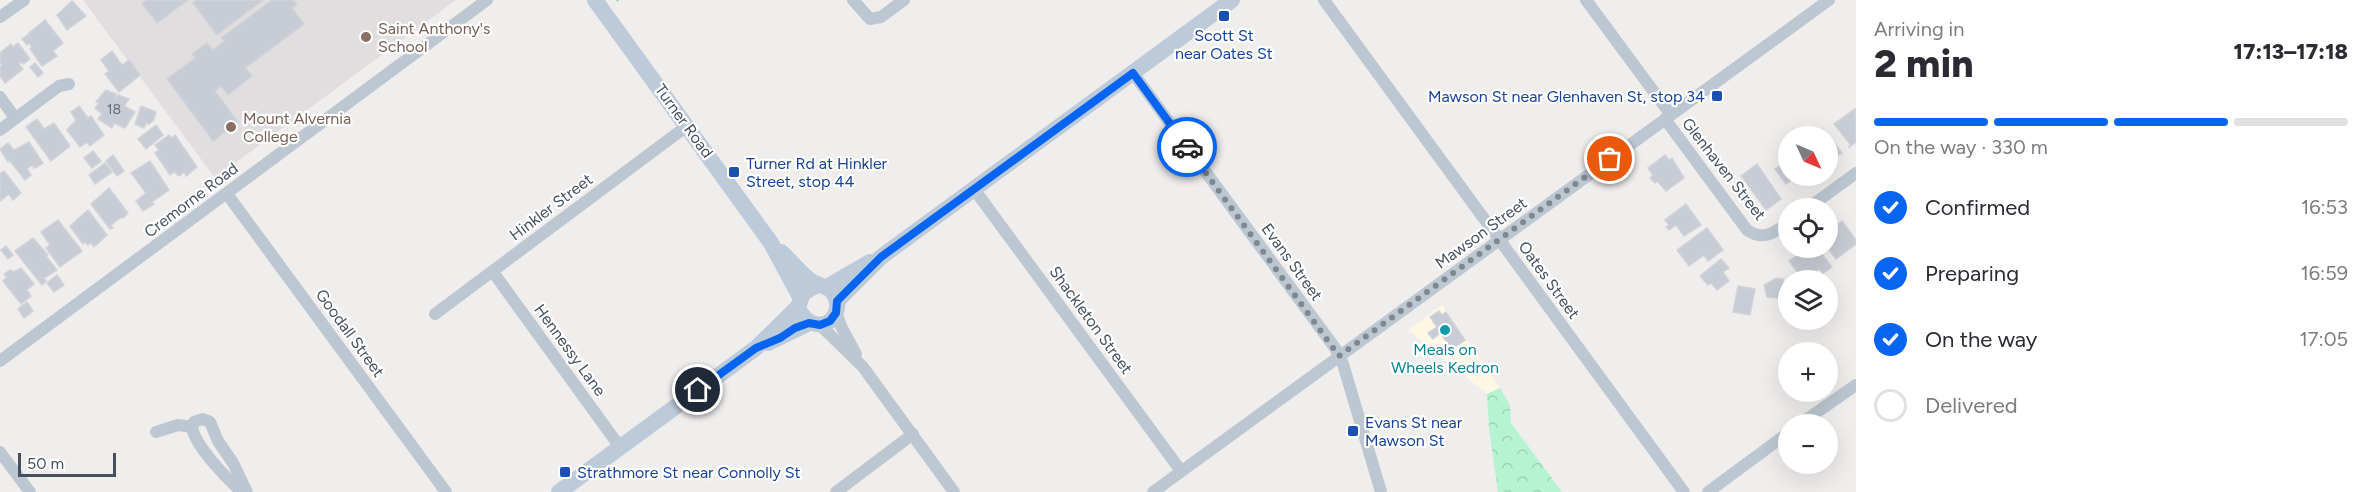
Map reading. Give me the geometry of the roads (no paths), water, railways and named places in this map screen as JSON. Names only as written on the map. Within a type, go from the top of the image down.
[{"type":"street","points":[[0,17],[24,0]]},
{"type":"street","name":"Cremorne Road","points":[[0,361],[487,0]]},
{"type":"street","name":"Turner Road","points":[[595,0],[771,243],[802,274],[831,291],[842,328],[863,367],[954,492]]},
{"type":"street","points":[[853,0],[870,19],[881,17],[904,0]]},
{"type":"street","points":[[562,491],[756,348],[799,302],[807,289],[822,286],[881,257],[1232,0]]},
{"type":"street","name":"Oates Street","points":[[1324,0],[1684,492]]},
{"type":"street","name":"Glenhaven Street","points":[[1586,0],[1741,224],[1757,241],[1778,230]]},
{"type":"street","name":"Mawson Street","points":[[1153,492],[1829,0]]},
{"type":"street","name":"Evans Street","points":[[1133,73],[1339,356],[1381,492]]},
{"type":"street","points":[[0,130],[59,86],[69,84]]},
{"type":"street","points":[[0,97],[15,118]]},
{"type":"street","name":"Hinkler Street","points":[[435,314],[687,126]]},
{"type":"street","points":[[1822,198],[1856,173]]},
{"type":"street","name":"Shackleton Street","points":[[974,189],[1181,471]]},
{"type":"street","name":"Goodall Street","points":[[226,194],[446,492]]},
{"type":"street","name":"Turner Road","points":[[771,243],[799,302],[800,313],[863,367]]},
{"type":"street","points":[[756,348],[815,324],[830,321],[837,307],[881,257]]},
{"type":"street","name":"Hennessy Lane","points":[[493,272],[620,447]]},
{"type":"street","points":[[1813,414],[1854,383]]},
{"type":"street","points":[[192,427],[199,419],[210,422],[218,441],[233,463],[247,492]]},
{"type":"street","points":[[156,432],[178,425],[192,427]]},
{"type":"street","points":[[192,427],[196,438],[226,477],[242,492]]},
{"type":"street","points":[[836,492],[913,434]]},
{"type":"street","points":[[1708,492],[1778,440]]},
{"type":"street","points":[[0,452],[30,492]]},
{"type":"place","name":"Scott St near Oates St","points":[[1224,16]]},
{"type":"place","name":"Saint Anthony's School","points":[[366,37]]},
{"type":"place","name":"Mawson St near Glenhaven St, stop 34","points":[[1717,96]]},
{"type":"place","name":"Mount Alvernia College","points":[[231,127]]},
{"type":"place","name":"Turner Rd at Hinkler Street, stop 44","points":[[734,172]]},
{"type":"place","name":"Meals on Wheels Kedron","points":[[1445,330]]},
{"type":"place","name":"Evans St near Mawson St","points":[[1353,431]]},
{"type":"place","name":"Strathmore St near Connolly St","points":[[565,472]]}]
